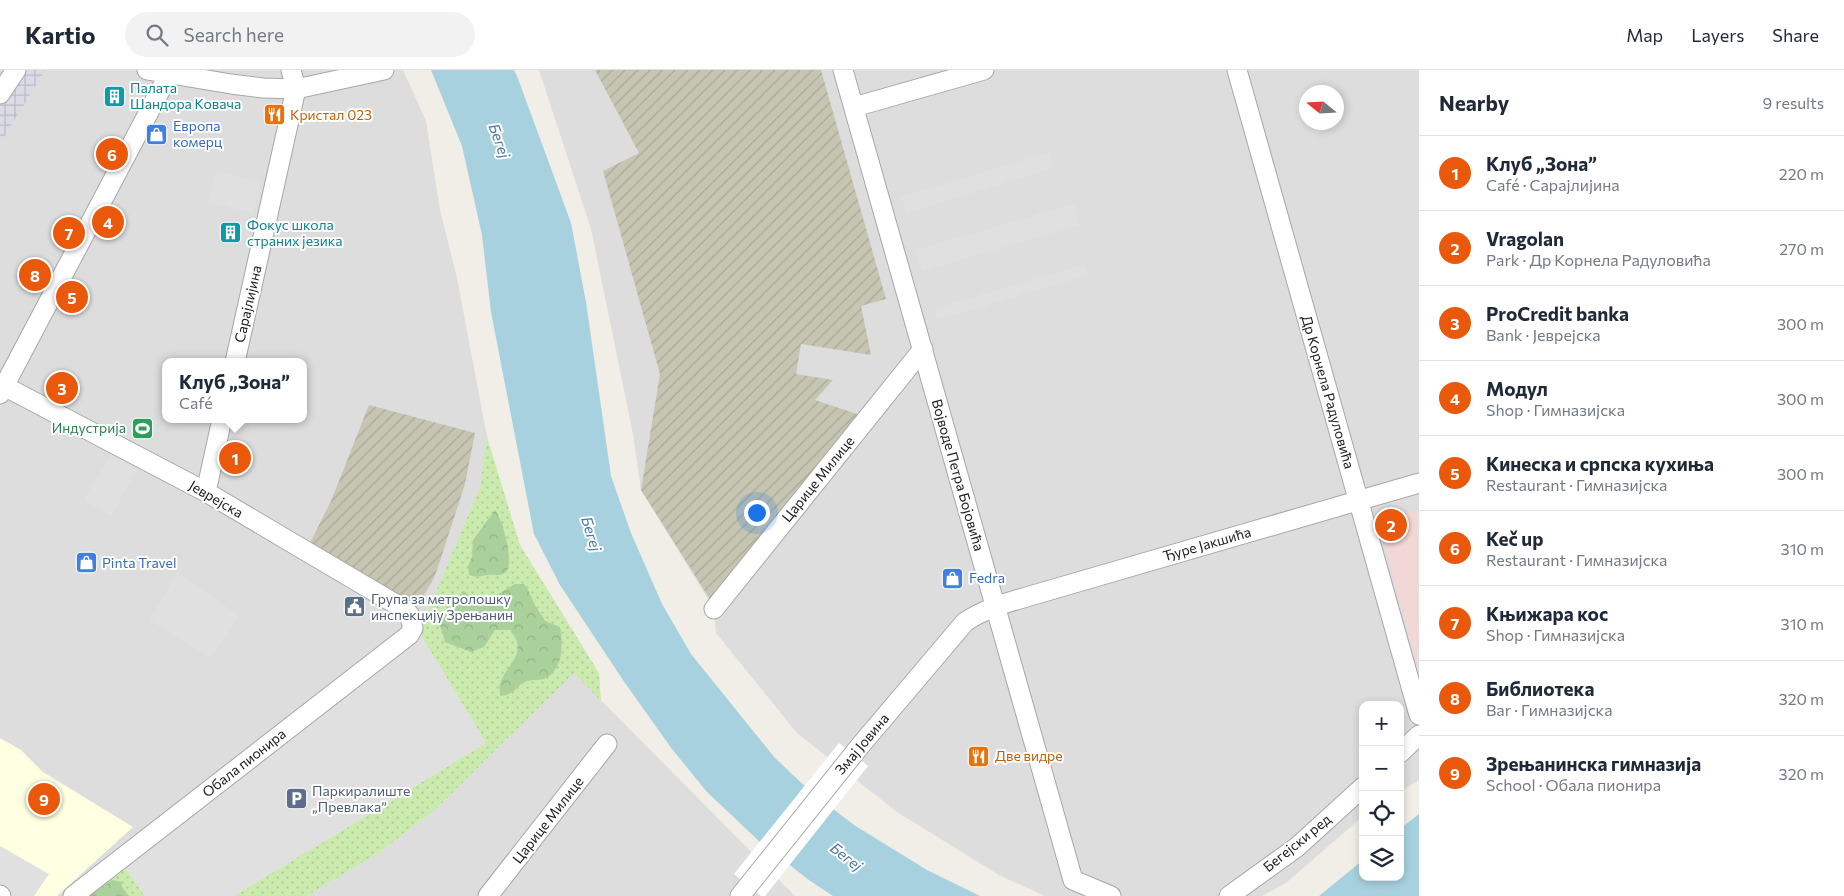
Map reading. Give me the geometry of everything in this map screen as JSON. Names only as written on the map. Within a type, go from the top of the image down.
[{"type":"street","points":[[0,94],[16,70]]},
{"type":"street","points":[[147,70],[263,88],[296,89],[384,70]]},
{"type":"street","name":"Сарајлијина","points":[[236,358],[296,89],[291,70]]},
{"type":"street","name":"Војводе Петра Бојовића","points":[[843,70],[1073,880],[1111,896]]},
{"type":"street","points":[[854,107],[984,70]]},
{"type":"street","name":"Др Корнела Радуловића","points":[[1237,70],[1419,715]]},
{"type":"street","points":[[2,388],[169,72]]},
{"type":"street","name":"Царице Милице","points":[[714,609],[923,349]]},
{"type":"street","name":"Јеврејска","points":[[2,388],[206,492],[404,609],[409,614],[413,628]]},
{"type":"street","points":[[206,492],[221,423]]},
{"type":"street","name":"Ђуре Јакшића","points":[[996,606],[1419,483]]},
{"type":"street","name":"Змај Јовина","points":[[745,890],[850,758],[965,622],[983,611],[996,606]]},
{"type":"street","name":"Обала пионира","points":[[73,896],[409,635],[413,628]]},
{"type":"street","points":[[1404,749],[1419,735]]},
{"type":"street","name":"Царице Милице","points":[[488,896],[607,744]]},
{"type":"street","name":"Бегејски ред","points":[[1229,896],[1296,847],[1359,791]]},
{"type":"shaded area","points":[[0,70],[403,70],[426,121],[440,210],[457,278],[487,437],[480,487],[429,608],[416,629],[73,896],[0,896]]},
{"type":"shaded area","points":[[0,70],[45,70],[0,144]]},
{"type":"shaded area","points":[[539,70],[1419,70],[1419,780],[1404,789],[1404,701],[1359,701],[1359,819],[1286,883],[1262,896],[1045,896],[999,875],[897,812],[797,733],[716,633],[714,609],[641,490],[633,434],[591,229]]},
{"type":"shaded area","points":[[595,70],[821,70],[886,299],[861,306],[871,355],[801,344],[796,374],[833,380],[815,400],[860,415],[713,604],[641,490],[660,374],[603,171],[639,153]]},
{"type":"shaded area","points":[[1050,152],[1054,168],[906,213],[901,197]]},
{"type":"shaded area","points":[[216,171],[261,183],[253,213],[208,202]]},
{"type":"shaded area","points":[[1074,204],[1080,225],[922,271],[916,250]]},
{"type":"shaded area","points":[[1085,264],[1088,275],[937,320],[934,309]]},
{"type":"shaded area","points":[[369,405],[475,433],[465,484],[437,570],[418,605],[310,543],[331,501]]},
{"type":"shaded area","points":[[111,454],[137,470],[111,516],[84,500]]},
{"type":"shaded area","points":[[1419,510],[1419,671],[1378,522]]},
{"type":"shaded area","points":[[178,572],[239,616],[211,658],[149,620]]},
{"type":"shaded area","name":"Паркиралиште „Превлака”","points":[[417,629],[486,743],[234,896],[145,896],[120,860]]},
{"type":"shaded area","points":[[574,673],[795,896],[307,896],[380,852],[437,808]]},
{"type":"shaded area","points":[[0,738],[21,750],[43,772],[133,827],[57,896],[11,896],[0,889]]},
{"type":"shaded area","points":[[0,846],[49,874],[34,896],[11,896],[0,889]]},
{"type":"green space","points":[[487,437],[520,545],[599,673],[601,701],[574,673],[437,808],[380,852],[307,896],[234,896],[486,743],[417,629],[429,608],[480,487]]},
{"type":"green space","points":[[495,510],[507,541],[509,560],[506,572],[476,577],[469,575],[468,566],[472,557],[473,540]]},
{"type":"green space","points":[[515,584],[524,584],[545,621],[560,627],[562,648],[559,662],[552,674],[546,678],[527,681],[510,694],[500,696],[500,684],[517,652],[516,638],[510,630],[495,630],[484,647],[471,652],[445,642],[440,625],[452,604],[464,591],[474,600],[485,602]]},
{"type":"green space","points":[[120,860],[145,896],[73,896]]},
{"type":"green space","points":[[112,880],[121,882],[122,887],[129,896],[83,896],[96,891]]},
{"type":"water","name":"Бегеј","points":[[431,70],[514,70],[517,76],[571,223],[586,302],[611,476],[631,533],[662,604],[691,654],[775,758],[810,791],[854,825],[927,870],[980,896],[833,896],[761,843],[707,792],[672,749],[625,683],[560,585],[534,534],[491,312],[482,235],[462,146]]},
{"type":"water","points":[[1419,814],[1419,896],[1319,896],[1359,863],[1359,881],[1404,881],[1404,826]]},
{"type":"pier","points":[[839,743],[868,766],[765,896],[761,896],[734,874]]},
{"type":"place","name":"Палата Шандора Ковача","points":[[114,96]]},
{"type":"place","name":"Кристал 023","points":[[274,115]]},
{"type":"place","name":"Европа комерц","points":[[157,134]]},
{"type":"place","name":"Keč up","points":[[112,154]]},
{"type":"place","name":"Модул","points":[[108,222]]},
{"type":"place","name":"Књижара кос","points":[[69,233]]},
{"type":"place","name":"Фокус школа страних језика","points":[[231,233]]},
{"type":"place","name":"Библиотека","points":[[35,275]]},
{"type":"place","name":"Кинеска и српска кухиња","points":[[72,297]]},
{"type":"place","name":"ProCredit banka","points":[[62,388]]},
{"type":"place","name":"Индустрија","points":[[142,428]]},
{"type":"place","name":"Клуб „Зона”","points":[[235,458]]},
{"type":"place","name":"Vragolan","points":[[1391,525]]},
{"type":"place","name":"Pinta Travel","points":[[86,563]]},
{"type":"place","name":"Fedra","points":[[953,578]]},
{"type":"place","name":"Група за метролошку инспекцију Зрењанин","points":[[355,607]]},
{"type":"place","name":"Две видре","points":[[979,756]]},
{"type":"place","name":"Зрењанинска гимназија","points":[[44,799]]},
{"type":"place","name":"Паркиралиште „Превлака”","points":[[296,799]]}]
